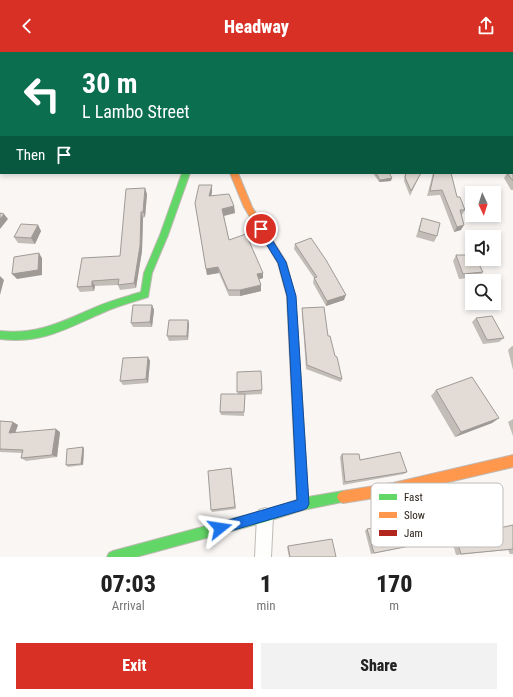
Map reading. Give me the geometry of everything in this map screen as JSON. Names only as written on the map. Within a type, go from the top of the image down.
[{"type":"street","points":[[0,335],[6,337],[25,337],[57,329],[110,306],[145,294],[148,273],[164,235],[186,174]]},
{"type":"street","points":[[234,174],[248,207],[282,262],[291,296],[303,504]]},
{"type":"street","points":[[419,483],[513,461]]},
{"type":"street","points":[[113,557],[266,516],[303,504],[371,493]]},
{"type":"street","points":[[263,557],[266,516]]},
{"type":"building","points":[[377,174],[390,174],[392,178],[380,180]]},
{"type":"building","points":[[406,174],[420,174],[411,191],[405,177]]},
{"type":"building","points":[[434,174],[451,174],[457,197],[460,197],[465,210],[460,210],[464,225],[457,227],[442,190],[430,191]]},
{"type":"building","points":[[508,174],[513,174],[513,181]]},
{"type":"building","points":[[199,185],[212,185],[209,196],[229,194],[234,206],[222,209],[229,240],[246,234],[263,273],[257,274],[261,285],[240,290],[228,290],[218,267],[206,269],[195,203]]},
{"type":"building","points":[[145,188],[143,212],[141,212],[140,246],[134,283],[118,285],[119,279],[92,281],[92,286],[77,287],[82,258],[120,256],[126,189]]},
{"type":"building","points":[[0,213],[4,214],[0,219]]},
{"type":"building","points":[[422,218],[440,223],[437,236],[419,231]]},
{"type":"building","points":[[21,224],[38,225],[31,238],[14,237]]},
{"type":"building","points":[[311,238],[326,260],[346,295],[327,301],[314,278],[317,277],[295,244]]},
{"type":"building","points":[[39,253],[38,270],[12,274],[14,257]]},
{"type":"building","points":[[456,255],[465,255],[465,266],[480,266],[483,272],[463,274]]},
{"type":"building","points":[[133,305],[152,305],[150,322],[131,323]]},
{"type":"building","points":[[324,307],[328,336],[330,336],[335,356],[337,357],[342,379],[307,365],[302,308]]},
{"type":"building","points":[[492,316],[504,338],[487,340],[476,318]]},
{"type":"building","points":[[169,320],[188,320],[187,336],[167,336]]},
{"type":"building","points":[[148,357],[146,379],[120,381],[123,358]]},
{"type":"building","points":[[261,371],[262,390],[237,392],[237,372]]},
{"type":"building","points":[[472,377],[499,418],[461,432],[436,390]]},
{"type":"building","points":[[221,394],[245,394],[244,412],[220,412]]},
{"type":"building","points":[[0,421],[13,422],[9,433],[56,429],[52,455],[21,458],[23,450],[0,449]]},
{"type":"building","points":[[83,447],[81,464],[66,465],[67,449]]},
{"type":"building","points":[[400,452],[407,472],[345,482],[342,454],[359,454],[360,460]]},
{"type":"building","points":[[231,468],[235,507],[211,510],[208,471]]},
{"type":"building","points":[[513,525],[513,549],[461,554],[459,547],[503,547],[503,527]]},
{"type":"building","points":[[371,528],[371,543],[367,529]]},
{"type":"building","points":[[332,539],[336,557],[290,557],[288,546]]},
{"type":"building","points":[[372,547],[405,547],[374,553]]},
{"type":"traffic: fast","points":[[0,335],[14,337],[27,336],[51,331],[105,308],[145,294],[148,273],[164,235],[186,174]]},
{"type":"traffic: fast","points":[[297,399],[303,504]]},
{"type":"traffic: fast","points":[[113,557],[265,516],[303,504],[343,497]]},
{"type":"traffic: slow","points":[[234,174],[248,207],[282,262],[291,296],[297,399]]},
{"type":"traffic: slow","points":[[419,483],[513,461]]},
{"type":"traffic: slow","points":[[343,497],[371,493]]},
{"type":"route","points":[[220,528],[266,516],[303,504],[291,296],[282,262],[261,229]]}]
